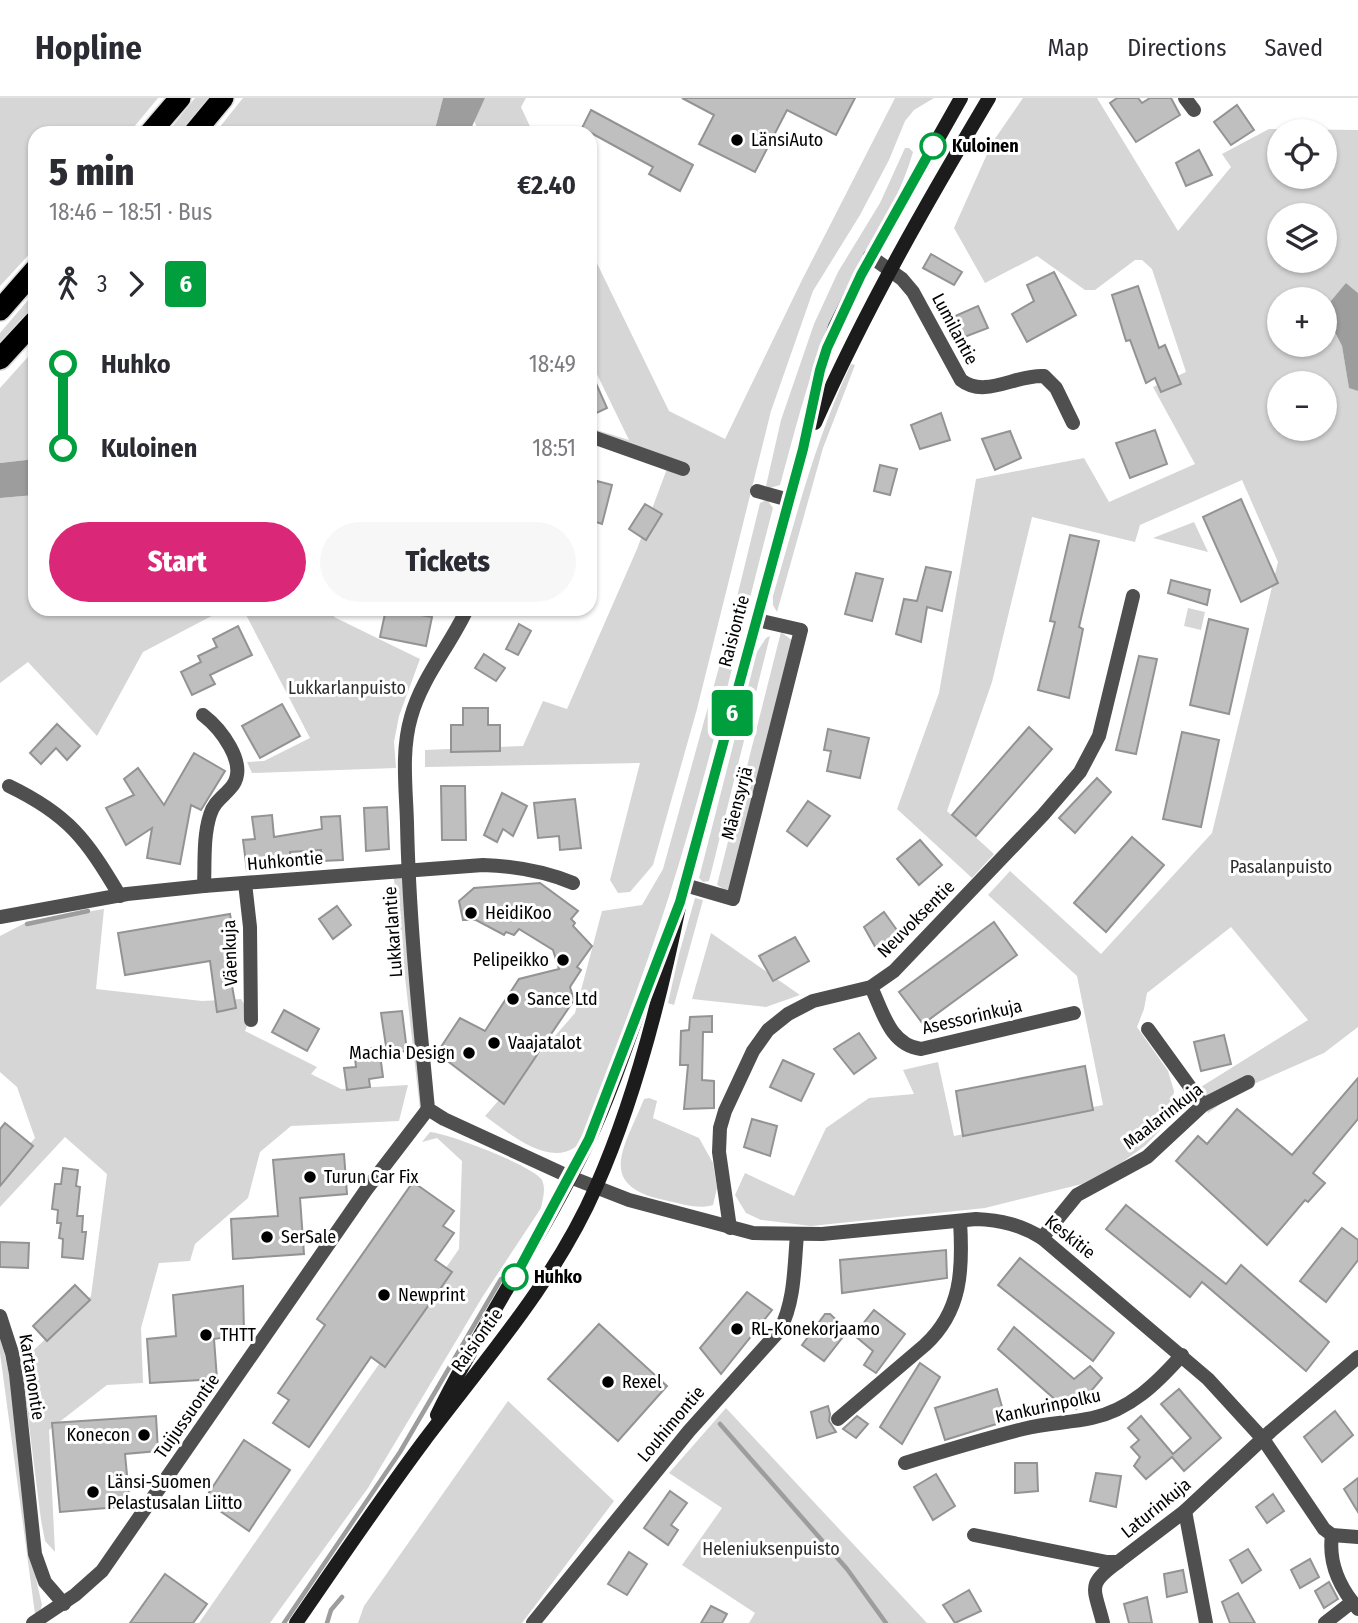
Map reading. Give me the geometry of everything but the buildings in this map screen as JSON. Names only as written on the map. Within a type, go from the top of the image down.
[{"type":"highway","points":[[156,126],[180,98]]},
{"type":"highway","points":[[200,126],[223,98]]},
{"type":"highway","points":[[0,310],[28,278]]},
{"type":"highway","points":[[0,359],[28,329]]},
{"type":"main road","name":"Raisiontie","points":[[296,1623],[550,1269],[596,1187],[625,1110],[666,973],[680,902],[803,449],[820,370],[835,327],[870,256],[961,98]]},
{"type":"main road","name":"Raisiontie","points":[[803,449],[835,376],[890,269],[989,98]]},
{"type":"main road","name":"Raisiontie","points":[[424,1442],[461,1365],[515,1277],[589,1139],[680,902]]},
{"type":"street","name":"Lumilantie","points":[[870,256],[902,278],[923,307],[961,380],[978,388],[1025,377],[1044,376],[1056,388],[1073,424]]},
{"type":"street","points":[[597,438],[683,469]]},
{"type":"street","points":[[757,491],[789,500]]},
{"type":"street","name":"Neuvoksentie","points":[[730,1228],[719,1152],[720,1128],[725,1111],[753,1051],[768,1030],[788,1014],[813,1002],[871,987],[894,971],[1043,815],[1080,772],[1099,736],[1133,596]]},
{"type":"street","name":"Lukkarlantie","points":[[428,1109],[408,870],[405,768],[410,721],[416,700],[464,616]]},
{"type":"street","name":"Mäensyrjä","points":[[685,885],[733,899],[801,630],[757,620]]},
{"type":"street","points":[[204,715],[222,732],[233,755],[237,776],[218,799],[209,817],[204,886]]},
{"type":"street","points":[[9,786],[51,808],[70,824],[100,862],[120,896]]},
{"type":"street","name":"Huhkontie","points":[[0,917],[120,896],[204,886],[483,865],[513,866],[573,883]]},
{"type":"street","name":"Väenkuja","points":[[245,883],[250,938],[251,1020]]},
{"type":"street","name":"Asessorinkuja","points":[[871,987],[901,1044],[921,1049],[1074,1013]]},
{"type":"street","points":[[1148,1029],[1203,1105]]},
{"type":"street","name":"Maalarinkuja","points":[[1042,1238],[1077,1195],[1147,1157],[1203,1105],[1248,1082]]},
{"type":"street","points":[[428,1109],[444,1119],[570,1177]]},
{"type":"street","name":"Tuijussuontie","points":[[33,1623],[64,1604],[102,1571],[366,1190],[428,1109]]},
{"type":"street","name":"Keskitie","points":[[570,1177],[629,1200],[753,1233],[797,1235],[995,1220],[1026,1228],[1042,1238],[1208,1379],[1263,1439],[1311,1512],[1332,1535]]},
{"type":"street","points":[[838,1419],[925,1345],[948,1319],[960,1275],[960,1221]]},
{"type":"street","name":"Louhimontie","points":[[533,1623],[683,1439],[780,1330],[789,1312],[793,1293],[797,1235]]},
{"type":"street","name":"Kartanontie","points":[[0,1316],[16,1374],[34,1554],[45,1582],[64,1604]]},
{"type":"street","name":"Kankurinpolku","points":[[905,1463],[1046,1423],[1093,1418],[1114,1411],[1149,1390],[1182,1355]]},
{"type":"street","name":"Laturinkuja","points":[[974,1535],[1118,1562],[1185,1511],[1358,1357]]},
{"type":"street","points":[[1185,1511],[1206,1623]]},
{"type":"street","points":[[1325,1623],[1355,1605],[1342,1588],[1336,1573],[1332,1559],[1332,1535],[1358,1537]]},
{"type":"street","points":[[1103,1623],[1095,1582],[1118,1562]]},
{"type":"green space","points":[[0,98],[158,98],[135,126],[28,126],[28,256],[0,286]]},
{"type":"green space","points":[[195,98],[209,98],[186,126],[173,126]]},
{"type":"green space","points":[[243,98],[443,98],[436,126],[221,126]]},
{"type":"green space","points":[[485,98],[526,98],[521,107],[530,126],[476,126],[474,121]]},
{"type":"green space","points":[[895,98],[934,98],[914,110],[905,121],[889,160],[860,215],[813,291],[771,411],[697,709],[653,865],[630,892],[618,893],[610,880],[640,763],[425,767],[425,750],[523,746],[543,701],[567,709],[637,549],[668,466],[597,443],[597,430],[629,440],[597,374],[597,263],[669,411],[725,439]]},
{"type":"green space","name":"Pasalanpuisto","points":[[1023,98],[1097,98],[1178,231],[1231,167],[1222,154],[1267,130],[1267,189],[1337,189],[1337,130],[1358,130],[1358,293],[1346,283],[1337,299],[1337,287],[1267,287],[1267,357],[1337,357],[1337,336],[1342,346],[1349,387],[1358,391],[1358,1027],[1324,1053],[1240,1090],[1208,1113],[1196,1090],[1308,1020],[1231,927],[1147,993],[1137,1027],[1168,1071],[1174,1091],[1171,1111],[1162,1128],[1146,1145],[1121,1163],[1082,1184],[985,1208],[811,1226],[761,1220],[746,1213],[735,1195],[745,1173],[794,1196],[826,1128],[869,1098],[914,1094],[903,1070],[938,1062],[954,1136],[1103,1105],[1077,976],[988,895],[1010,871],[1101,954],[1212,833],[1278,562],[1242,480],[1140,525],[1135,542],[1032,517],[992,682],[947,811],[994,854],[972,878],[897,809],[939,693],[976,479],[1084,458],[1109,502],[1195,464],[1153,387],[1186,372],[1152,269],[1142,260],[1135,260],[1095,290],[1085,290],[1037,256],[985,283],[954,228],[992,143]]},
{"type":"green space","points":[[905,148],[913,152],[905,176],[827,331],[807,388],[780,485],[770,488],[766,486],[781,420],[814,324],[838,272],[880,203]]},
{"type":"green space","points":[[28,300],[28,312],[0,344],[0,333]]},
{"type":"green space","points":[[28,357],[28,460],[0,463],[0,388]]},
{"type":"green space","points":[[851,364],[855,365],[823,448],[777,612],[773,605],[773,596],[799,507],[827,420]]},
{"type":"green space","points":[[28,496],[28,616],[212,616],[143,652],[97,736],[28,662],[0,683],[0,498]]},
{"type":"green space","points":[[768,501],[773,508],[684,848],[605,1085],[593,1117],[574,1148],[551,1153],[539,1150],[485,1116],[575,1013],[602,911],[642,905],[663,869],[726,642],[760,503]]},
{"type":"green space","points":[[1194,522],[1208,552],[1153,538]]},
{"type":"green space","points":[[1188,608],[1205,612],[1201,630],[1184,626]]},
{"type":"green space","name":"Lukkarlanpuisto","points":[[247,616],[334,616],[420,659],[399,716],[394,742],[396,768],[252,773],[247,762],[264,761],[310,738]]},
{"type":"green space","points":[[781,632],[793,641],[730,893],[717,885]]},
{"type":"green space","points":[[770,636],[709,881],[703,882],[699,878],[757,652]]},
{"type":"green space","points":[[408,870],[428,1109],[421,1118],[393,871]]},
{"type":"green space","points":[[695,898],[703,900],[674,1005],[668,1003]]},
{"type":"green space","points":[[104,909],[96,989],[202,1001],[241,999],[251,1016],[245,1031],[317,1067],[311,1074],[341,1089],[408,1085],[399,1121],[291,1126],[260,1152],[248,1198],[195,1244],[190,1261],[159,1263],[141,1328],[143,1383],[107,1385],[49,1430],[55,1552],[45,1541],[41,1520],[21,1362],[91,1296],[107,1174],[65,1137],[0,1207],[0,1178],[35,1138],[17,1087],[0,1072],[0,936],[27,922]]},
{"type":"green space","points":[[711,933],[800,995],[766,1007],[692,999]]},
{"type":"green space","points":[[644,1099],[657,1101],[653,1118],[699,1138],[713,1163],[717,1188],[713,1205],[688,1205],[642,1193],[629,1184],[622,1174],[624,1147]]},
{"type":"green space","points":[[430,1132],[489,1151],[536,1174],[544,1187],[541,1208],[483,1296],[368,1488],[270,1623],[199,1623],[459,1249],[462,1161],[437,1138],[422,1142]]},
{"type":"green space","points":[[0,1337],[14,1402],[30,1538],[42,1605],[40,1611],[35,1614],[0,1353]]},
{"type":"green space","points":[[508,1401],[614,1501],[522,1623],[358,1623],[364,1606]]},
{"type":"green space","name":"Heleniuksenpuisto","points":[[726,1408],[927,1623],[749,1623],[755,1613],[682,1565],[722,1508],[669,1473]]},
{"type":"shaded area","points":[[443,98],[485,98],[472,126],[436,126]]},
{"type":"shaded area","points":[[1346,283],[1358,293],[1358,391],[1349,388],[1342,346],[1337,336],[1337,294]]},
{"type":"shaded area","points":[[28,460],[28,496],[0,498],[0,463]]},
{"type":"waterway","points":[[27,924],[88,911]]},
{"type":"waterway","points":[[284,1623],[400,1452],[501,1279]]},
{"type":"waterway","points":[[720,1424],[847,1569],[886,1623]]},
{"type":"waterway","points":[[327,1623],[331,1610],[342,1597]]},
{"type":"bus line","name":"6","points":[[515,1277],[589,1139],[680,902],[803,449],[827,348],[861,275],[933,146]]},
{"type":"place","name":"LänsiAuto","points":[[737,140]]},
{"type":"place","name":"Kuloinen","points":[[933,146]]},
{"type":"place","name":"HeidiKoo","points":[[471,913]]},
{"type":"place","name":"Pelipeikko","points":[[563,960]]},
{"type":"place","name":"Sance Ltd","points":[[513,999]]},
{"type":"place","name":"Vaajatalot","points":[[494,1043]]},
{"type":"place","name":"Machia Design","points":[[469,1053]]},
{"type":"place","name":"Turun Car Fix","points":[[310,1177]]},
{"type":"place","name":"SerSale","points":[[267,1237]]},
{"type":"place","name":"Huhko","points":[[515,1277]]},
{"type":"place","name":"Newprint","points":[[384,1295]]},
{"type":"place","name":"RL-Konekorjaamo","points":[[737,1329]]},
{"type":"place","name":"THTT","points":[[206,1335]]},
{"type":"place","name":"Rexel","points":[[608,1382]]},
{"type":"place","name":"Konecon","points":[[144,1435]]},
{"type":"place","name":"Länsi-Suomen Pelastusalan Liitto","points":[[93,1492]]}]
